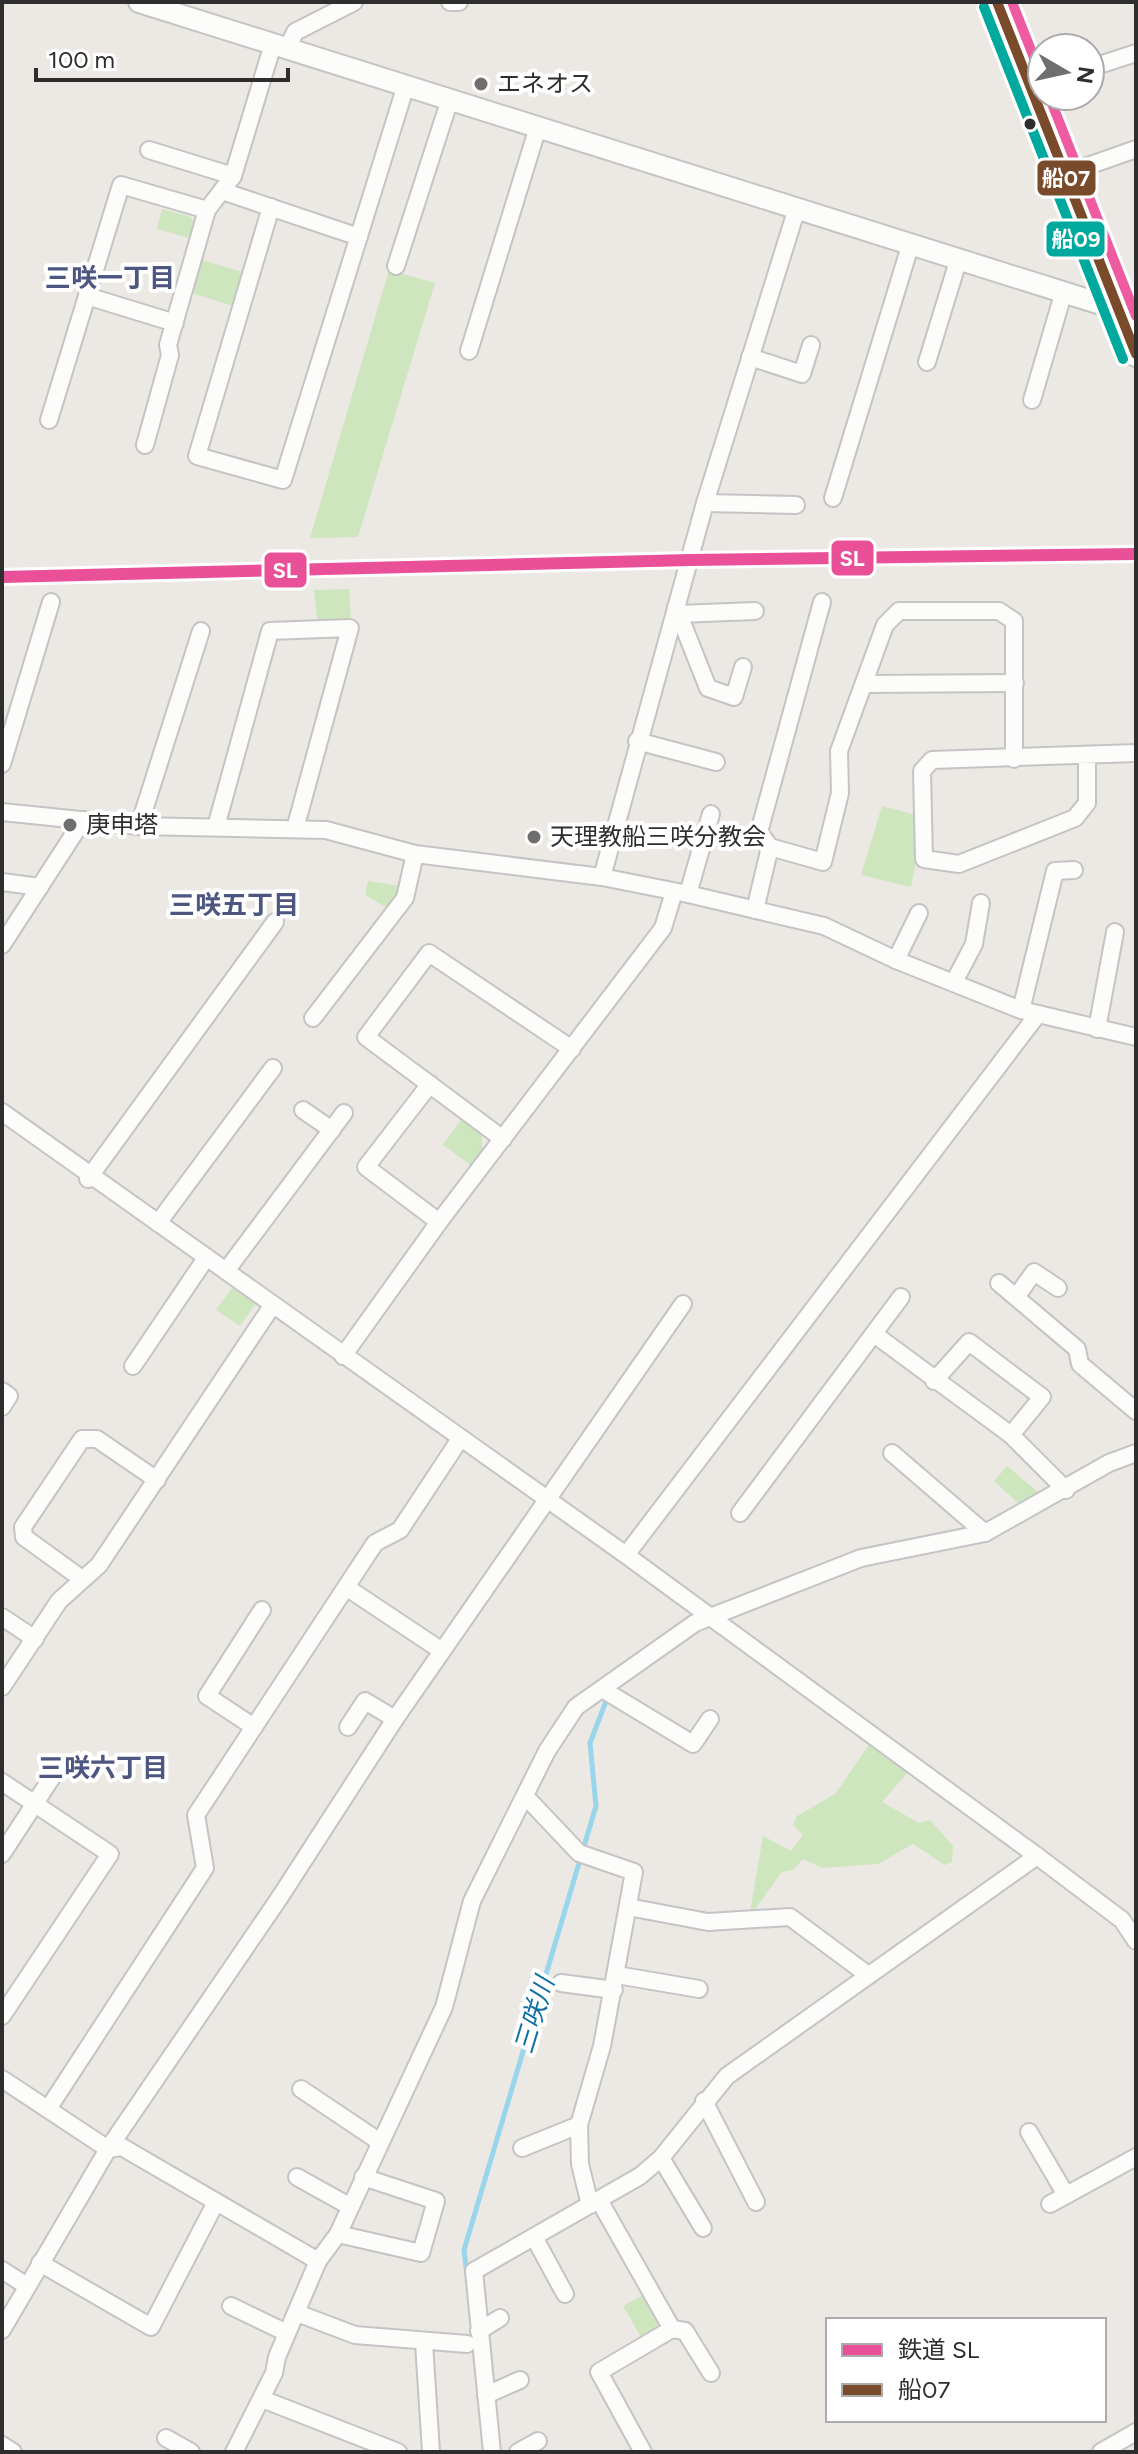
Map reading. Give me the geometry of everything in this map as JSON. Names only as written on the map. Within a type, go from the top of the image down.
[{"type":"main road","points":[[997,2],[1026,64]]},
{"type":"main road","points":[[1045,112],[1065,174],[1127,311],[1136,354]]},
{"type":"street","points":[[145,445],[170,355],[168,345],[207,210],[233,176],[280,46],[295,32],[354,2]]},
{"type":"street","points":[[450,2],[459,2]]},
{"type":"street","points":[[151,3],[1127,311]]},
{"type":"street","points":[[1106,63],[1136,53]]},
{"type":"street","points":[[271,207],[197,456],[283,480],[406,85]]},
{"type":"street","points":[[396,266],[450,99]]},
{"type":"street","points":[[469,351],[538,127]]},
{"type":"street","points":[[1065,174],[1136,149]]},
{"type":"street","points":[[149,150],[233,176]]},
{"type":"street","points":[[49,420],[121,185],[207,210]]},
{"type":"street","points":[[222,191],[359,237]]},
{"type":"street","points":[[602,877],[705,503],[797,208]]},
{"type":"street","points":[[833,498],[911,243]]},
{"type":"street","points":[[927,362],[959,258]]},
{"type":"street","points":[[1032,400],[1064,291]]},
{"type":"street","points":[[87,296],[175,323]]},
{"type":"street","points":[[750,357],[802,374],[811,345]]},
{"type":"street","points":[[705,503],[796,505]]},
{"type":"street","points":[[2,764],[51,602]]},
{"type":"street","points":[[822,602],[759,832],[770,847],[823,862],[840,793],[839,751],[885,625],[899,611],[999,611],[1014,621],[1014,759]]},
{"type":"street","points":[[677,611],[755,611]]},
{"type":"street","points":[[677,611],[708,688],[734,697],[743,667]]},
{"type":"street","points":[[216,827],[270,631],[350,628],[295,829]]},
{"type":"street","points":[[139,826],[201,631]]},
{"type":"street","points":[[865,684],[1015,683]]},
{"type":"street","points":[[637,741],[716,762]]},
{"type":"street","points":[[1087,757],[1087,803],[1075,818],[959,864],[924,859],[922,771],[926,763],[932,760],[1136,753]]},
{"type":"street","points":[[2,812],[139,826],[295,829],[341,833],[415,854],[602,877],[824,926],[896,960],[1021,1010],[1136,1037]]},
{"type":"street","points":[[343,1356],[439,1222],[663,928],[681,893],[711,814]]},
{"type":"street","points":[[2,945],[83,820]]},
{"type":"street","points":[[755,910],[770,847]]},
{"type":"street","points":[[313,1018],[405,898],[415,854]]},
{"type":"street","points":[[1021,1010],[1055,871],[1074,870]]},
{"type":"street","points":[[2,882],[40,887]]},
{"type":"street","points":[[954,982],[974,944],[981,903]]},
{"type":"street","points":[[896,960],[919,913]]},
{"type":"street","points":[[89,1177],[275,922]]},
{"type":"street","points":[[1097,1029],[1115,932]]},
{"type":"street","points":[[503,1139],[366,1037],[429,953],[572,1049]]},
{"type":"street","points":[[626,1555],[1038,1014]]},
{"type":"street","points":[[158,1223],[273,1068]]},
{"type":"street","points":[[430,1084],[366,1167],[439,1222]]},
{"type":"street","points":[[303,1110],[332,1130]]},
{"type":"street","points":[[2,1112],[89,1177],[711,1617],[1122,1920],[1136,1941]]},
{"type":"street","points":[[226,1271],[344,1113]]},
{"type":"street","points":[[133,1366],[206,1258]]},
{"type":"street","points":[[1017,1296],[1034,1272],[1058,1288]]},
{"type":"street","points":[[999,1283],[1077,1349],[1080,1364],[1136,1411]]},
{"type":"street","points":[[740,1513],[901,1297]]},
{"type":"street","points":[[2,2330],[108,2149],[247,1946],[395,1719],[683,1304]]},
{"type":"street","points":[[2,1687],[59,1601],[99,1565],[272,1306]]},
{"type":"street","points":[[874,1334],[1011,1435],[1066,1490]]},
{"type":"street","points":[[934,1381],[969,1342],[1042,1397],[1011,1435]]},
{"type":"street","points":[[2,1391],[9,1396],[2,1407]]},
{"type":"street","points":[[82,1579],[24,1537],[23,1527],[82,1439],[97,1439],[157,1480]]},
{"type":"street","points":[[48,2109],[205,1868],[196,1815],[375,1543],[400,1530],[460,1439]]},
{"type":"street","points":[[892,1453],[985,1533]]},
{"type":"street","points":[[234,2452],[262,2399],[318,2261],[338,2234],[444,2007],[472,1901],[547,1751],[576,1707],[695,1623],[861,1558],[985,1533],[1109,1463],[1136,1453]]},
{"type":"street","points":[[346,1587],[442,1651]]},
{"type":"street","points":[[254,1727],[207,1696],[262,1610]]},
{"type":"street","points":[[2,1617],[35,1639]]},
{"type":"street","points":[[602,1689],[693,1744],[710,1719]]},
{"type":"street","points":[[348,1727],[365,1701],[395,1719]]},
{"type":"street","points":[[2,1854],[56,1771]]},
{"type":"street","points":[[2,1782],[110,1854],[2,2016]]},
{"type":"street","points":[[526,1797],[579,1853],[634,1872],[616,1982],[602,2046],[579,2125],[580,2164],[594,2202],[672,2329]]},
{"type":"street","points":[[492,2452],[486,2395],[475,2341],[474,2271],[640,2176],[661,2158],[727,2076],[1037,1856]]},
{"type":"street","points":[[628,1907],[708,1922],[790,1917],[868,1975]]},
{"type":"street","points":[[561,1983],[616,1982],[699,1989]]},
{"type":"street","points":[[2,2079],[108,2149],[122,2147],[215,2204],[318,2261]]},
{"type":"street","points":[[301,2089],[380,2142]]},
{"type":"street","points":[[704,2101],[756,2202]]},
{"type":"street","points":[[522,2148],[579,2125]]},
{"type":"street","points":[[1029,2132],[1066,2195]]},
{"type":"street","points":[[1050,2204],[1136,2157]]},
{"type":"street","points":[[661,2158],[703,2228]]},
{"type":"street","points":[[297,2177],[349,2206]]},
{"type":"street","points":[[338,2234],[421,2253],[436,2201],[363,2177]]},
{"type":"street","points":[[40,2263],[151,2327],[215,2204]]},
{"type":"street","points":[[534,2237],[565,2294]]},
{"type":"street","points":[[2,2270],[27,2286]]},
{"type":"street","points":[[231,2306],[287,2333]]},
{"type":"street","points":[[297,2313],[355,2335],[424,2343],[475,2341],[500,2318]]},
{"type":"street","points":[[643,2452],[599,2372],[672,2329],[685,2331],[711,2373]]},
{"type":"street","points":[[424,2343],[431,2452]]},
{"type":"street","points":[[486,2395],[520,2380]]},
{"type":"street","points":[[262,2399],[398,2452]]},
{"type":"street","points":[[1101,2452],[1136,2432]]},
{"type":"street","points":[[166,2438],[191,2452]]},
{"type":"street","points":[[518,2452],[538,2441]]},
{"type":"street","points":[[2,2445],[13,2452]]},
{"type":"green space","points":[[162,209],[191,217],[196,228],[193,239],[157,229]]},
{"type":"green space","points":[[202,260],[246,273],[236,307],[192,293]]},
{"type":"green space","points":[[389,270],[435,283],[358,537],[310,538]]},
{"type":"green space","points":[[349,589],[351,619],[317,619],[314,590]]},
{"type":"green space","points":[[882,806],[916,815],[916,861],[911,887],[861,875]]},
{"type":"green space","points":[[368,881],[400,886],[387,908],[365,895]]},
{"type":"green space","points":[[461,1120],[482,1135],[482,1153],[472,1166],[443,1145]]},
{"type":"green space","points":[[234,1285],[257,1301],[240,1326],[216,1310]]},
{"type":"green space","points":[[1007,1466],[1038,1492],[1018,1503],[994,1481]]},
{"type":"green space","points":[[871,1742],[910,1770],[882,1802],[919,1823],[930,1820],[953,1846],[952,1862],[945,1865],[913,1844],[878,1864],[822,1868],[803,1859],[793,1870],[782,1872],[753,1912],[750,1911],[763,1836],[791,1851],[803,1835],[793,1825],[797,1816],[835,1794]]},
{"type":"green space","points":[[647,2293],[660,2316],[656,2331],[642,2339],[623,2306]]},
{"type":"waterway","name":"三咲川","points":[[467,2275],[464,2250],[596,1806],[590,1743],[608,1696]]},
{"type":"rail line","name":"SL","points":[[2,577],[690,560],[1136,554]]},
{"type":"transit line","name":"船07","points":[[997,2],[1136,354]]},
{"type":"transit line","points":[[1012,2],[1026,37]]},
{"type":"transit line","name":"船09","points":[[984,7],[1123,359]]},
{"type":"transit line","points":[[1055,112],[1136,316]]},
{"type":"place","name":"エネオス","points":[[481,84]]},
{"type":"place","name":"庚申塔","points":[[70,825]]},
{"type":"place","name":"天理教船三咲分教会","points":[[534,837]]},
{"type":"district","name":"三咲一丁目","points":[[110,278]]},
{"type":"district","name":"三咲五丁目","points":[[234,905]]},
{"type":"district","name":"三咲六丁目","points":[[103,1768]]}]
